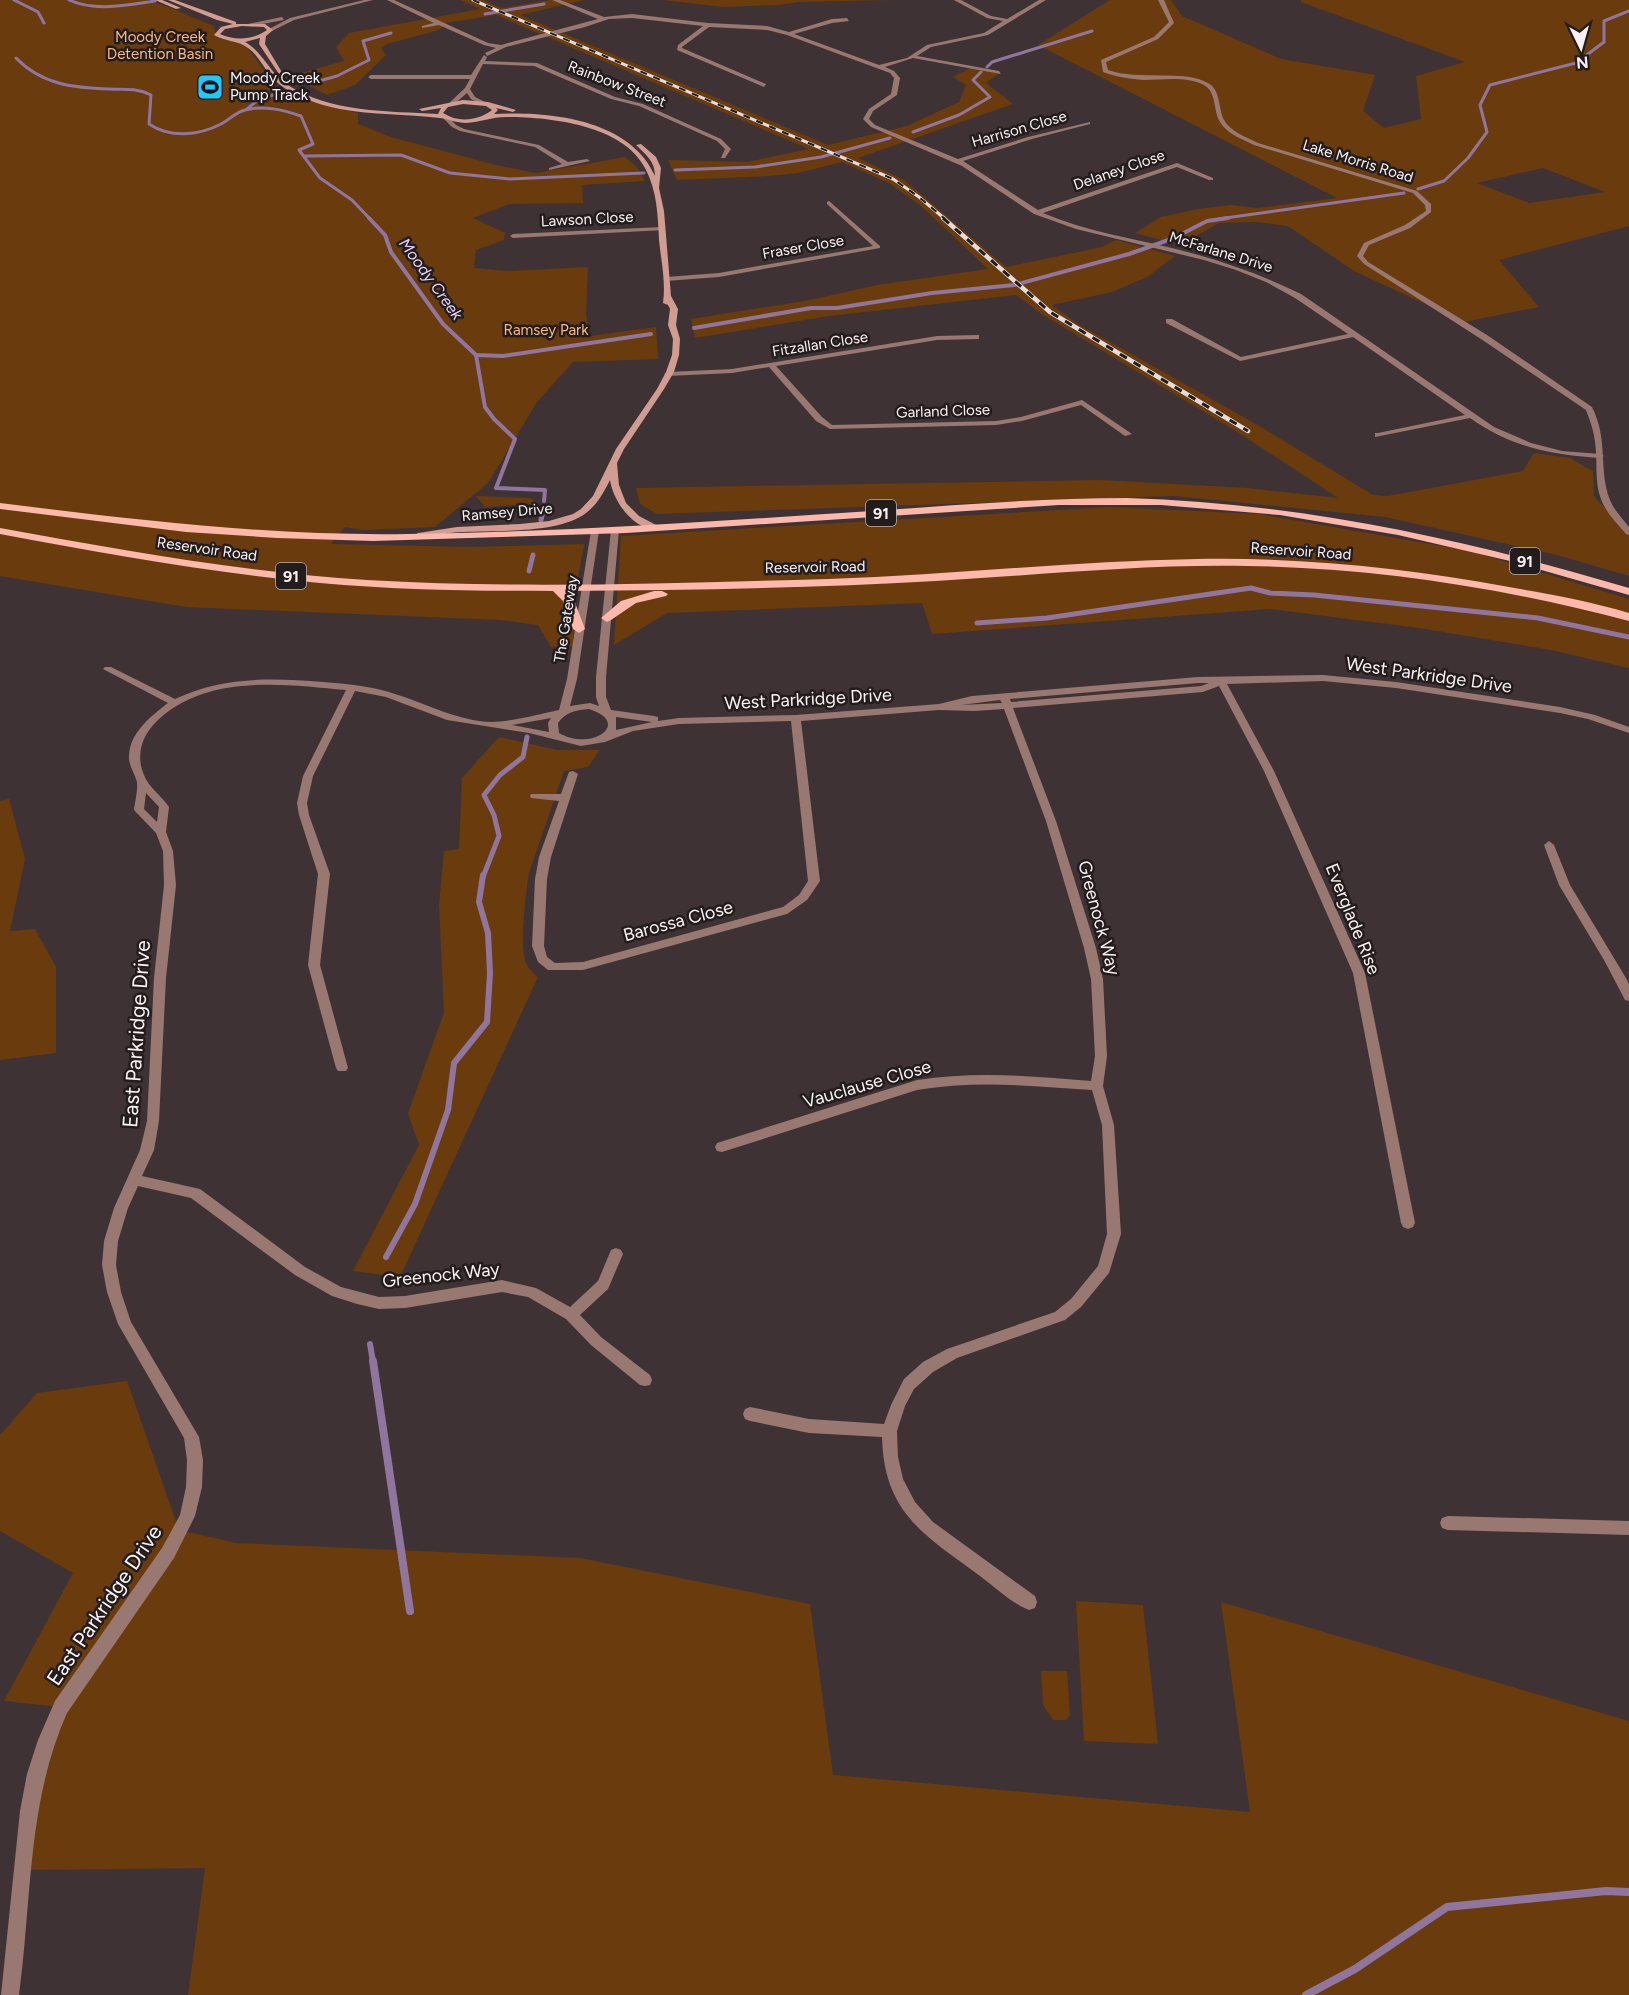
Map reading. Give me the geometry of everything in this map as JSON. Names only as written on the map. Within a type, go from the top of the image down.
[{"type":"main road","points":[[158,0],[211,21],[220,27],[217,35],[220,38],[252,46],[271,73],[284,85],[311,98],[363,110],[444,117]]},
{"type":"main road","points":[[171,0],[219,19],[265,26],[270,30],[263,35],[235,40]]},
{"type":"main road","points":[[219,30],[242,24]]},
{"type":"main road","points":[[263,35],[262,44],[280,73],[309,92],[347,102],[387,108],[415,109],[448,105]]},
{"type":"main road","name":"Ramsey Drive","points":[[408,537],[460,529],[550,524],[578,515],[592,505],[627,439],[657,397],[668,374],[667,356],[671,341],[664,327],[668,296],[657,187],[660,171],[653,158],[639,145],[620,135],[577,120],[483,103],[463,102],[448,105]]},
{"type":"main road","points":[[444,117],[440,111],[448,105]]},
{"type":"main road","points":[[488,116],[495,110],[491,105]]},
{"type":"main road","name":"Ramsey Drive","points":[[444,117],[476,119],[488,116],[520,115],[549,118],[602,132],[636,151],[646,164],[657,187]]},
{"type":"main road","points":[[614,462],[613,480],[627,511],[643,523],[655,528]]},
{"type":"main road","name":"Reservoir Road","points":[[0,506],[211,531],[408,537],[655,528],[1080,501],[1214,505],[1291,513],[1419,535],[1550,567],[1629,592]]},
{"type":"main road","points":[[1291,513],[1367,519],[1419,528],[1550,559],[1629,582]]},
{"type":"main road","name":"Reservoir Road","points":[[3,532],[138,554],[311,578],[410,585],[586,588],[859,581],[1154,564],[1257,563],[1341,568],[1441,579],[1496,587],[1626,615]]},
{"type":"main road","points":[[607,618],[617,607],[646,596],[806,590],[859,581]]},
{"type":"main road","points":[[556,588],[568,600],[579,629]]},
{"type":"street","points":[[270,30],[292,19],[370,0]]},
{"type":"street","points":[[390,0],[439,23],[498,46]]},
{"type":"street","points":[[555,0],[604,20]]},
{"type":"street","points":[[957,0],[989,17],[1009,21]]},
{"type":"street","points":[[585,23],[627,17],[766,28],[880,67],[914,57],[925,48],[987,34],[1043,0]]},
{"type":"street","name":"Lake Morris Road","points":[[1161,0],[1172,22],[1162,36],[1147,44],[1113,54],[1103,61],[1105,71],[1125,78],[1185,80],[1206,84],[1215,94],[1216,108],[1222,122],[1233,132],[1256,144],[1415,192],[1428,204],[1429,212],[1413,224],[1366,244],[1360,256],[1366,263],[1484,337],[1589,409],[1598,425],[1602,493],[1618,522],[1629,532]]},
{"type":"street","points":[[251,24],[339,8]]},
{"type":"street","points":[[404,14],[415,11]]},
{"type":"street","points":[[576,27],[594,19],[588,14]]},
{"type":"street","points":[[821,17],[832,21]]},
{"type":"street","points":[[448,105],[467,89],[481,62],[498,46],[604,20]]},
{"type":"street","points":[[789,34],[832,21],[848,20]]},
{"type":"street","points":[[424,27],[439,23]]},
{"type":"street","points":[[708,25],[679,49],[764,85]]},
{"type":"street","points":[[914,57],[999,73]]},
{"type":"street","name":"Rainbow Street","points":[[481,62],[534,64],[613,98],[641,105],[719,140],[728,149],[723,157]]},
{"type":"street","name":"McFarlane Drive","points":[[880,67],[892,72],[897,78],[894,95],[871,110],[866,119],[873,126],[958,161],[1036,213],[1221,263],[1272,281],[1298,296],[1470,416],[1502,435],[1528,445],[1562,453],[1600,456]]},
{"type":"street","points":[[371,77],[472,77]]},
{"type":"street","points":[[391,84],[394,77]]},
{"type":"street","points":[[467,89],[473,98],[483,103]]},
{"type":"street","points":[[444,117],[458,129],[537,146],[567,164]]},
{"type":"street","points":[[476,119],[470,128],[477,133]]},
{"type":"street","name":"Harrison Close","points":[[958,161],[1030,138],[1088,123]]},
{"type":"street","points":[[551,169],[587,161]]},
{"type":"street","name":"Delaney Close","points":[[1036,213],[1177,165],[1211,179]]},
{"type":"street","name":"Fraser Close","points":[[666,279],[719,275],[878,247],[830,202]]},
{"type":"street","name":"Lawson Close","points":[[513,236],[662,229]]},
{"type":"street","points":[[1169,321],[1240,359],[1354,335]]},
{"type":"street","name":"Fitzallan Close","points":[[668,374],[714,373],[772,366],[938,338],[976,337]]},
{"type":"street","name":"Garland Close","points":[[772,366],[819,419],[830,427],[996,423],[1022,419],[1082,402],[1128,434]]},
{"type":"street","points":[[1378,435],[1470,416]]},
{"type":"street","points":[[607,712],[590,706],[562,712],[555,718],[552,729],[559,738],[584,743],[602,738],[613,729],[612,718],[601,697],[601,687],[615,530]]},
{"type":"street","name":"The Gateway","points":[[562,712],[579,629],[595,531]]},
{"type":"street","points":[[108,669],[175,704]]},
{"type":"street","name":"West Parkridge Drive","points":[[602,738],[631,728],[679,722],[796,718],[939,707],[960,708],[1006,701],[1203,689],[1221,681],[1271,678],[1340,679],[1560,710],[1629,730]]},
{"type":"street","name":"East Parkridge Drive","points":[[10,1995],[33,1781],[47,1732],[60,1707],[168,1553],[187,1516],[194,1486],[195,1460],[191,1437],[125,1324],[114,1292],[109,1265],[111,1241],[121,1208],[147,1150],[153,1121],[160,978],[170,885],[168,851],[161,832],[139,810],[142,784],[134,754],[137,742],[152,720],[175,704],[220,685],[258,680],[352,688],[391,696],[446,717],[529,730],[559,738]]},
{"type":"street","name":"Everglade Rise","points":[[1221,681],[1269,771],[1359,973],[1408,1223]]},
{"type":"street","points":[[342,1068],[314,964],[324,874],[304,814],[303,803],[308,776],[352,688]]},
{"type":"street","name":"Greenock Way","points":[[1006,701],[1044,800],[1090,948],[1097,979],[1100,1014],[1100,1064],[1097,1086],[1108,1125],[1113,1234],[1104,1269],[1091,1287],[1060,1316],[952,1353],[928,1367],[909,1384],[898,1405],[889,1431],[890,1457],[896,1480],[909,1507],[927,1527],[1029,1602]]},
{"type":"street","name":"East Parkridge Drive","points":[[493,724],[562,712]]},
{"type":"street","name":"West Parkridge Drive","points":[[607,712],[679,722]]},
{"type":"street","name":"Barossa Close","points":[[573,774],[545,857],[541,879],[538,946],[542,959],[552,967],[584,966],[787,910],[799,903],[814,881],[796,718]]},
{"type":"street","name":"East Parkridge Drive","points":[[142,784],[156,796],[164,807],[161,832]]},
{"type":"street","points":[[535,796],[564,798]]},
{"type":"street","points":[[1550,845],[1559,875],[1610,959],[1629,997]]},
{"type":"street","name":"Vauclause Close","points":[[722,1147],[917,1084],[940,1080],[987,1078],[1097,1086]]},
{"type":"street","name":"Greenock Way","points":[[135,1180],[195,1193],[300,1271],[337,1292],[380,1303],[405,1302],[471,1289],[502,1286],[517,1287],[538,1295],[571,1315],[603,1347],[645,1380]]},
{"type":"street","points":[[571,1315],[603,1285],[616,1254]]},
{"type":"street","points":[[750,1414],[809,1426],[889,1431]]},
{"type":"street","points":[[1448,1523],[1629,1528]]},
{"type":"green space","points":[[0,0],[146,0],[214,26],[217,38],[245,44],[278,90],[316,103],[358,113],[358,124],[391,137],[496,165],[536,173],[625,157],[637,167],[645,181],[582,185],[583,203],[509,204],[473,218],[505,233],[504,240],[476,250],[474,268],[507,271],[588,267],[586,315],[590,336],[656,327],[658,359],[573,362],[537,402],[488,483],[435,527],[363,530],[345,527],[331,544],[474,547],[584,544],[577,584],[573,646],[551,647],[538,625],[501,620],[186,607],[0,576]]},
{"type":"green space","points":[[461,0],[483,0],[502,8],[550,0],[584,0],[520,15],[828,145],[907,126],[959,102],[966,85],[953,77],[972,67],[999,73],[986,83],[1013,104],[858,158],[904,180],[1006,267],[1102,247],[1116,240],[1175,256],[1147,277],[1112,292],[1052,305],[1078,324],[1261,427],[1373,495],[1388,496],[1523,471],[1534,453],[1570,458],[1593,471],[1594,496],[1629,535],[1629,576],[1557,555],[1385,517],[1174,496],[657,514],[640,504],[636,488],[1101,480],[1247,488],[1338,498],[1239,433],[1040,313],[1016,295],[829,316],[695,338],[691,319],[810,300],[877,285],[988,269],[920,205],[889,183],[842,162],[798,173],[677,180],[668,160],[747,162],[809,149],[496,15],[446,23],[439,30],[387,44],[381,48],[386,55],[355,85],[327,95],[290,76],[344,61],[336,47],[349,33],[480,9]]},
{"type":"green space","points":[[663,0],[892,0],[799,2],[723,7]]},
{"type":"green space","points":[[1110,0],[1171,0],[1182,16],[1281,59],[1375,75],[1363,111],[1384,128],[1421,119],[1416,76],[1465,62],[1301,2],[1301,0],[1629,0],[1629,226],[1499,260],[1539,307],[1464,322],[1354,271],[1288,226],[1257,222],[1219,223],[1180,245],[1135,233],[1161,217],[1198,209],[1230,205],[1258,208],[1337,198],[1038,45]],"holes":[[[1543,168],[1605,192],[1529,203],[1477,183]]]},
{"type":"green space","points":[[476,496],[530,498],[538,503],[485,507]]},
{"type":"green space","points":[[1109,507],[1259,514],[1470,551],[1629,599],[1629,668],[1551,650],[1419,628],[1270,609],[932,634],[922,603],[667,613],[614,645],[621,536]]},
{"type":"green space","points":[[499,737],[557,750],[600,750],[588,767],[564,771],[529,873],[526,893],[524,955],[528,967],[538,977],[400,1277],[353,1271],[419,1145],[408,1113],[444,1013],[439,904],[444,851],[459,849],[462,778]]},
{"type":"green space","points":[[9,799],[25,859],[10,931],[35,929],[56,967],[56,1053],[0,1060],[0,801]]},
{"type":"green space","points":[[127,1381],[179,1530],[236,1543],[580,1558],[810,1604],[833,1775],[1250,1812],[1221,1602],[1629,1721],[1629,1995],[188,1995],[205,1868],[22,1870],[60,1707],[4,1701],[73,1573],[0,1531],[0,1435],[37,1393]]},
{"type":"green space","points":[[1076,1601],[1143,1605],[1158,1744],[1084,1741]]},
{"type":"green space","points":[[1041,1671],[1067,1671],[1070,1715],[1066,1720],[1053,1720],[1043,1705]]},
{"type":"waterway","name":"Moody Creek","points":[[14,0],[38,12],[44,23]]},
{"type":"waterway","points":[[69,0],[100,7],[155,1]]},
{"type":"waterway","points":[[485,14],[544,4]]},
{"type":"waterway","points":[[1418,189],[1444,181],[1468,158],[1487,132],[1480,105],[1490,85],[1576,63],[1604,42],[1604,21],[1629,11]]},
{"type":"waterway","points":[[987,67],[992,62],[1092,31]]},
{"type":"waterway","points":[[312,83],[337,76],[369,60],[363,41],[391,33]]},
{"type":"waterway","name":"Moody Creek","points":[[16,58],[37,74],[60,83],[84,88],[136,90],[151,95],[149,124],[166,132],[184,134],[203,131],[221,124],[242,111],[259,108],[301,116],[313,144],[299,150],[320,178],[352,200],[370,219]]},
{"type":"waterway","points":[[913,132],[959,115],[990,97],[973,80],[981,72]]},
{"type":"waterway","points":[[247,109],[258,100],[273,95]]},
{"type":"waterway","points":[[675,170],[755,167],[821,157],[890,138]]},
{"type":"waterway","points":[[304,156],[401,155],[450,173],[510,179],[644,173]]},
{"type":"waterway","points":[[1218,219],[1404,193]]},
{"type":"waterway","name":"Moody Creek","points":[[369,218],[385,235],[391,252],[443,324],[476,355]]},
{"type":"waterway","points":[[694,328],[811,308],[837,308],[932,293],[1014,285],[1129,254],[1174,238],[1207,221],[1228,218]]},
{"type":"waterway","points":[[476,355],[503,356],[651,334]]},
{"type":"waterway","points":[[476,355],[485,407],[515,439],[496,488],[545,490],[544,501]]},
{"type":"waterway","points":[[541,520],[543,511]]},
{"type":"waterway","points":[[529,571],[533,555]]},
{"type":"waterway","points":[[977,623],[1047,618],[1251,588],[1270,593],[1314,595],[1538,618],[1629,637]]},
{"type":"waterway","points":[[483,877],[499,836],[494,815],[484,795],[500,775],[523,757],[527,737]]},
{"type":"waterway","points":[[386,1257],[415,1204],[448,1110],[454,1063],[487,1022],[490,973],[488,933],[479,902],[483,875]]},
{"type":"waterway","points":[[370,1344],[373,1362]]},
{"type":"waterway","points":[[373,1361],[410,1611]]},
{"type":"waterway","points":[[1306,1995],[1355,1969],[1447,1907],[1606,1891],[1629,1892]]},
{"type":"railway","points":[[473,0],[893,179],[945,219]]},
{"type":"railway","points":[[943,218],[1050,312],[1248,431]]},
{"type":"place","name":"Moody Creek Pump Track","points":[[210,87]]},
{"type":"park label","name":"Moody Creek Detention Basin","points":[[160,46]]},
{"type":"park label","name":"Ramsey Park","points":[[546,330]]}]
